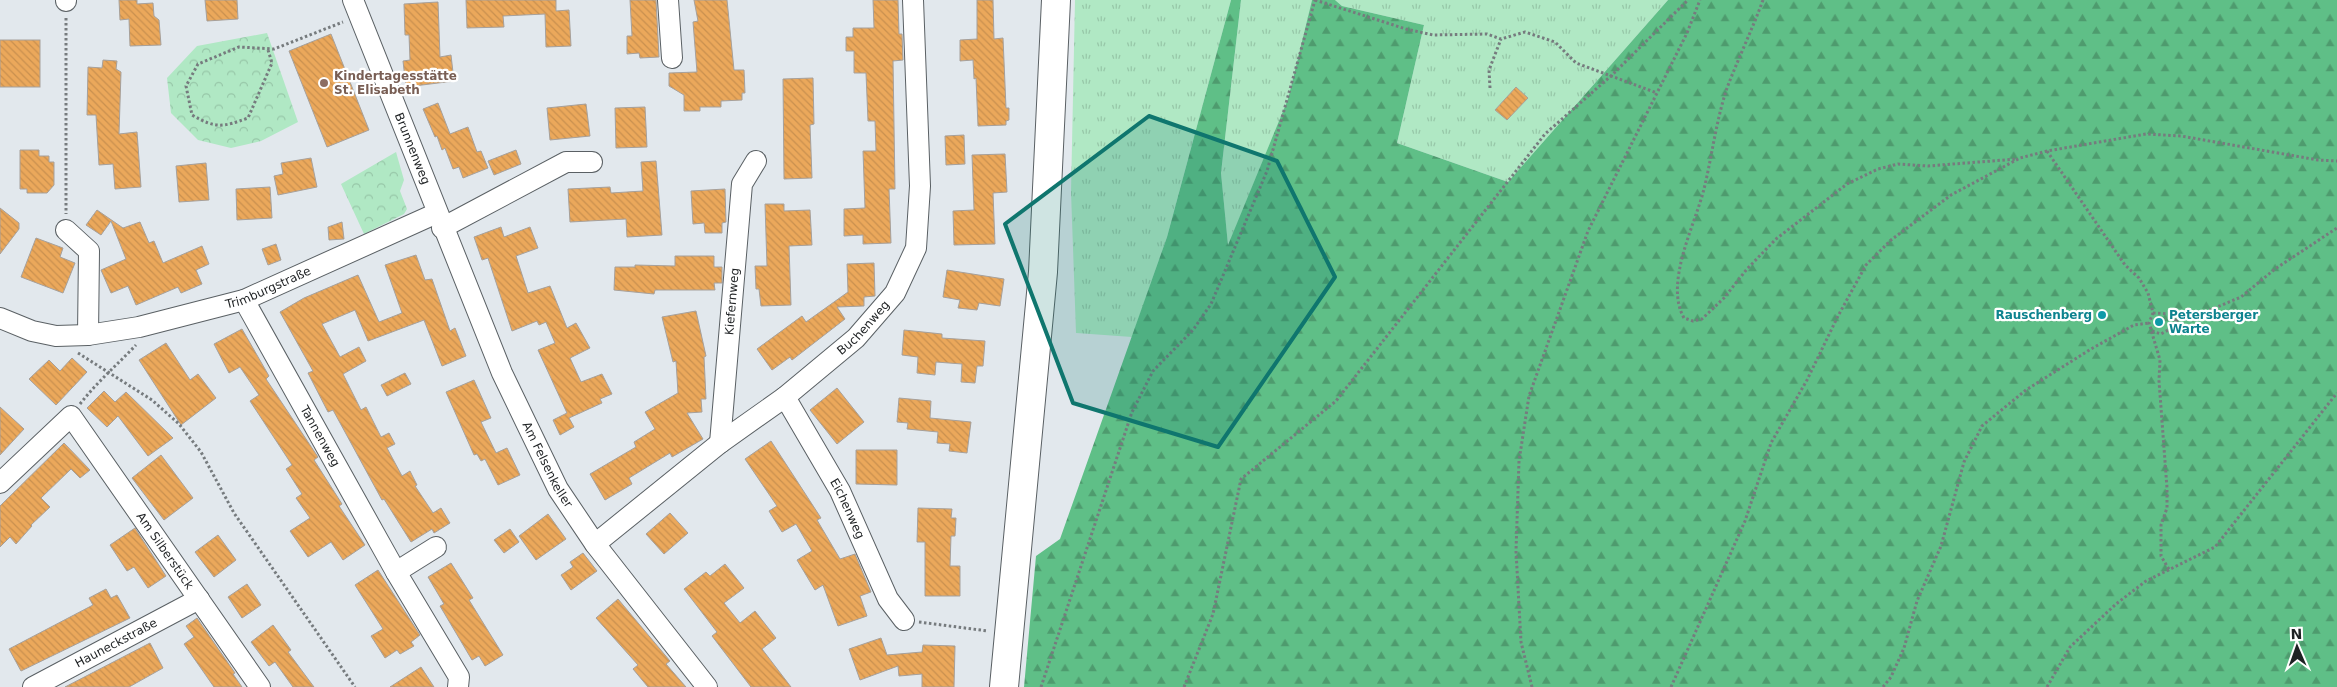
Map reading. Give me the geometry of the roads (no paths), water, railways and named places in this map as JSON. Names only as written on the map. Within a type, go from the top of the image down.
[{"type":"main road","points":[[1004,687],[1043,272],[1056,0]]},
{"type":"street","points":[[668,0],[672,58]]},
{"type":"street","name":"Buchenweg","points":[[595,544],[720,443],[785,397],[856,338],[895,293],[916,248],[920,186],[913,0]]},
{"type":"street","name":"Brunnenweg","points":[[356,8],[440,221]]},
{"type":"street","name":"Kiefernweg","points":[[720,443],[742,184],[756,161]]},
{"type":"street","name":"Trimburgstraße","points":[[0,318],[32,331],[56,336],[88,336],[139,326],[244,300],[440,221],[566,162],[592,162]]},
{"type":"street","name":"Am Felsenkeller","points":[[440,221],[502,373],[558,489],[595,544],[707,687]]},
{"type":"street","points":[[66,230],[90,251],[88,336]]},
{"type":"street","name":"Tannenweg","points":[[244,300],[396,572],[459,677],[458,687]]},
{"type":"street","name":"Eichenweg","points":[[785,397],[840,491],[888,599],[904,620]]},
{"type":"street","name":"Am Silberstück","points":[[0,483],[71,416],[260,687]]},
{"type":"street","points":[[396,572],[436,547]]},
{"type":"street","name":"Hauneckstraße","points":[[33,687],[199,599]]},
{"type":"place","name":"Kindertagesstätte St. Elisabeth","points":[[324,83]]},
{"type":"place","name":"Rauschenberg","points":[[2102,315]]},
{"type":"place","name":"Petersberger Warte","points":[[2159,322]]}]
